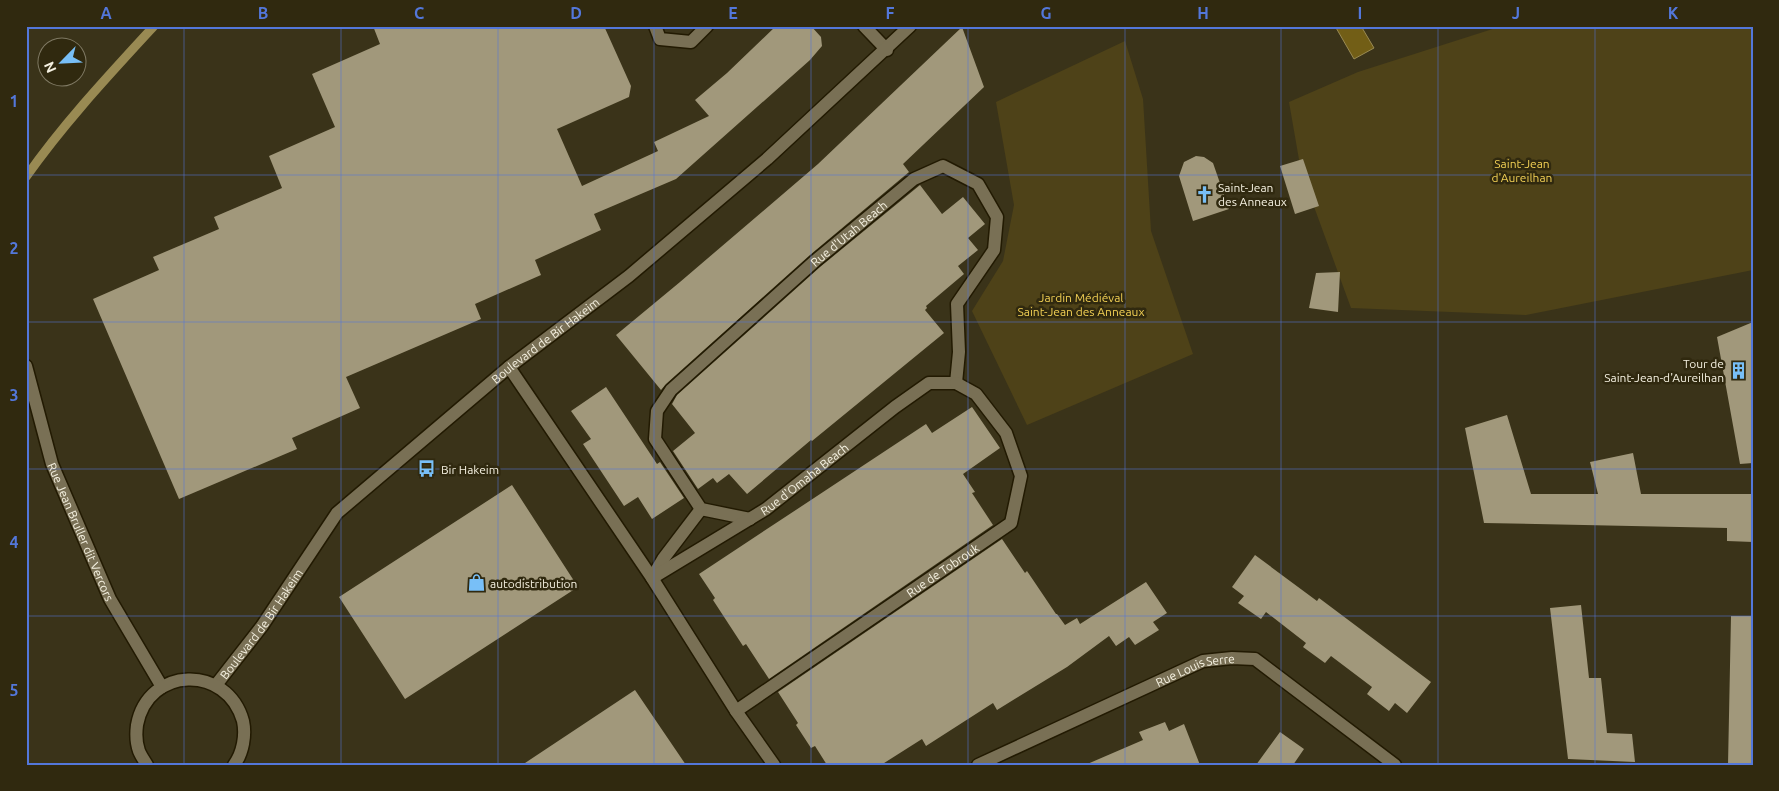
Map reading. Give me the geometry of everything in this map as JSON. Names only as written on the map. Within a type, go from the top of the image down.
[{"type":"street","points":[[655,26],[660,39],[690,42],[707,26]]},
{"type":"street","points":[[864,26],[887,50]]},
{"type":"street","name":"Boulevard de Bir Hakeim","points":[[216,685],[262,626],[337,514],[509,367],[629,276],[767,159],[887,50],[910,26]]},
{"type":"street","name":"Rue d'Utah Beach","points":[[701,508],[655,438],[657,410],[671,390],[815,261],[906,185],[914,179],[943,166],[978,184],[997,217],[994,250],[957,304],[959,352],[956,383]]},
{"type":"street","name":"Rue Jean Bruller dit Vercors","points":[[26,366],[56,473],[110,599],[162,687]]},
{"type":"street","points":[[509,367],[652,578],[736,711],[774,765]]},
{"type":"street","name":"Rue d'Omaha Beach","points":[[652,578],[774,504],[929,383],[956,383]]},
{"type":"street","name":"Rue de Tobrouk","points":[[736,711],[1011,523],[1021,476],[1006,433],[976,394],[956,383]]},
{"type":"street","points":[[652,578],[663,559],[701,508],[750,519]]},
{"type":"street","name":"Rue Louis Serre","points":[[978,765],[1203,661],[1232,658],[1255,659],[1395,765]]},
{"type":"street","points":[[147,765],[139,750],[136,732],[139,714],[148,699],[162,687],[179,680],[197,679],[216,685],[229,696],[239,710],[244,726],[243,744],[234,765]]},
{"type":"green space","name":"Saint-Jean d'Aureilhan","points":[[1502,26],[1753,26],[1753,270],[1526,315],[1351,308],[1301,171],[1289,102],[1358,72]]},
{"type":"green space","name":"Jardin Médiéval Saint-Jean des Anneaux","points":[[1125,41],[1143,99],[1151,231],[1193,354],[1027,425],[972,311],[1003,261],[1014,205],[996,102]]},
{"type":"shaded area","points":[[1335,26],[1361,26],[1374,48],[1354,59]]},
{"type":"building","points":[[373,26],[604,26],[631,86],[629,97],[557,129],[582,186],[658,151],[654,142],[709,116],[695,100],[727,73],[776,26],[811,26],[821,37],[822,46],[810,60],[676,179],[594,214],[601,230],[535,260],[541,275],[475,304],[481,319],[346,377],[360,408],[292,438],[297,449],[179,499],[93,299],[159,270],[153,257],[219,229],[214,217],[282,188],[269,156],[335,127],[312,74],[380,44]]},
{"type":"building","points":[[962,27],[984,87],[903,164],[909,172],[810,255],[661,390],[616,335],[818,164]]},
{"type":"building","name":"Saint-Jean des Anneaux","points":[[1196,156],[1204,157],[1213,163],[1229,209],[1193,221],[1179,176],[1184,162]]},
{"type":"building","points":[[1303,159],[1319,206],[1295,214],[1280,166]]},
{"type":"building","points":[[920,185],[942,214],[963,197],[985,224],[968,238],[978,250],[958,266],[964,274],[926,306],[925,310],[944,333],[747,494],[729,474],[717,483],[713,478],[698,489],[673,451],[695,433],[672,404],[677,395],[820,267]]},
{"type":"building","points":[[1340,272],[1338,312],[1309,308],[1316,273]]},
{"type":"building","name":"Tour de Saint-Jean-d'Aureilhan","points":[[1753,322],[1753,463],[1740,464],[1717,337]]},
{"type":"building","points":[[606,387],[657,464],[660,462],[684,498],[652,519],[638,497],[624,506],[583,444],[591,439],[571,411]]},
{"type":"building","points":[[972,407],[1000,448],[963,474],[975,492],[972,493],[993,525],[769,679],[746,644],[743,646],[713,600],[715,598],[699,574],[926,424],[932,433]]},
{"type":"building","points":[[1507,415],[1531,494],[1598,494],[1590,462],[1633,453],[1641,494],[1753,494],[1753,542],[1727,541],[1727,528],[1484,523],[1465,428]]},
{"type":"building","points":[[512,485],[578,587],[405,699],[339,597]]},
{"type":"building","points":[[1002,539],[1025,573],[1027,571],[1065,625],[1077,618],[1080,624],[1146,582],[1167,613],[1153,622],[1159,630],[1135,645],[1129,637],[1116,646],[1109,636],[1067,667],[997,710],[993,703],[926,746],[922,739],[881,765],[827,765],[815,746],[811,748],[778,692]]},
{"type":"building","points":[[1255,555],[1317,601],[1319,598],[1431,682],[1407,713],[1395,703],[1389,711],[1367,694],[1372,687],[1331,656],[1325,663],[1303,647],[1306,643],[1266,612],[1261,619],[1238,603],[1244,596],[1232,587]]},
{"type":"building","points":[[1581,605],[1589,678],[1601,678],[1607,733],[1632,734],[1635,762],[1568,759],[1550,608]]},
{"type":"building","points":[[1731,616],[1753,616],[1753,765],[1728,765]]},
{"type":"building","points":[[635,690],[686,765],[522,765]]},
{"type":"building","points":[[1165,722],[1169,731],[1184,724],[1200,765],[1085,765],[1143,740],[1139,732]]},
{"type":"building","points":[[1280,732],[1304,749],[1293,765],[1256,765]]},
{"type":"waterway","points":[[26,177],[71,118],[154,26]]},
{"type":"place","name":"Saint-Jean des Anneaux","points":[[1204,194]]},
{"type":"place","name":"Tour de Saint-Jean-d'Aureilhan","points":[[1738,370]]},
{"type":"place","name":"Bir Hakeim","points":[[427,469]]},
{"type":"place","name":"autodistribution","points":[[476,583]]}]
